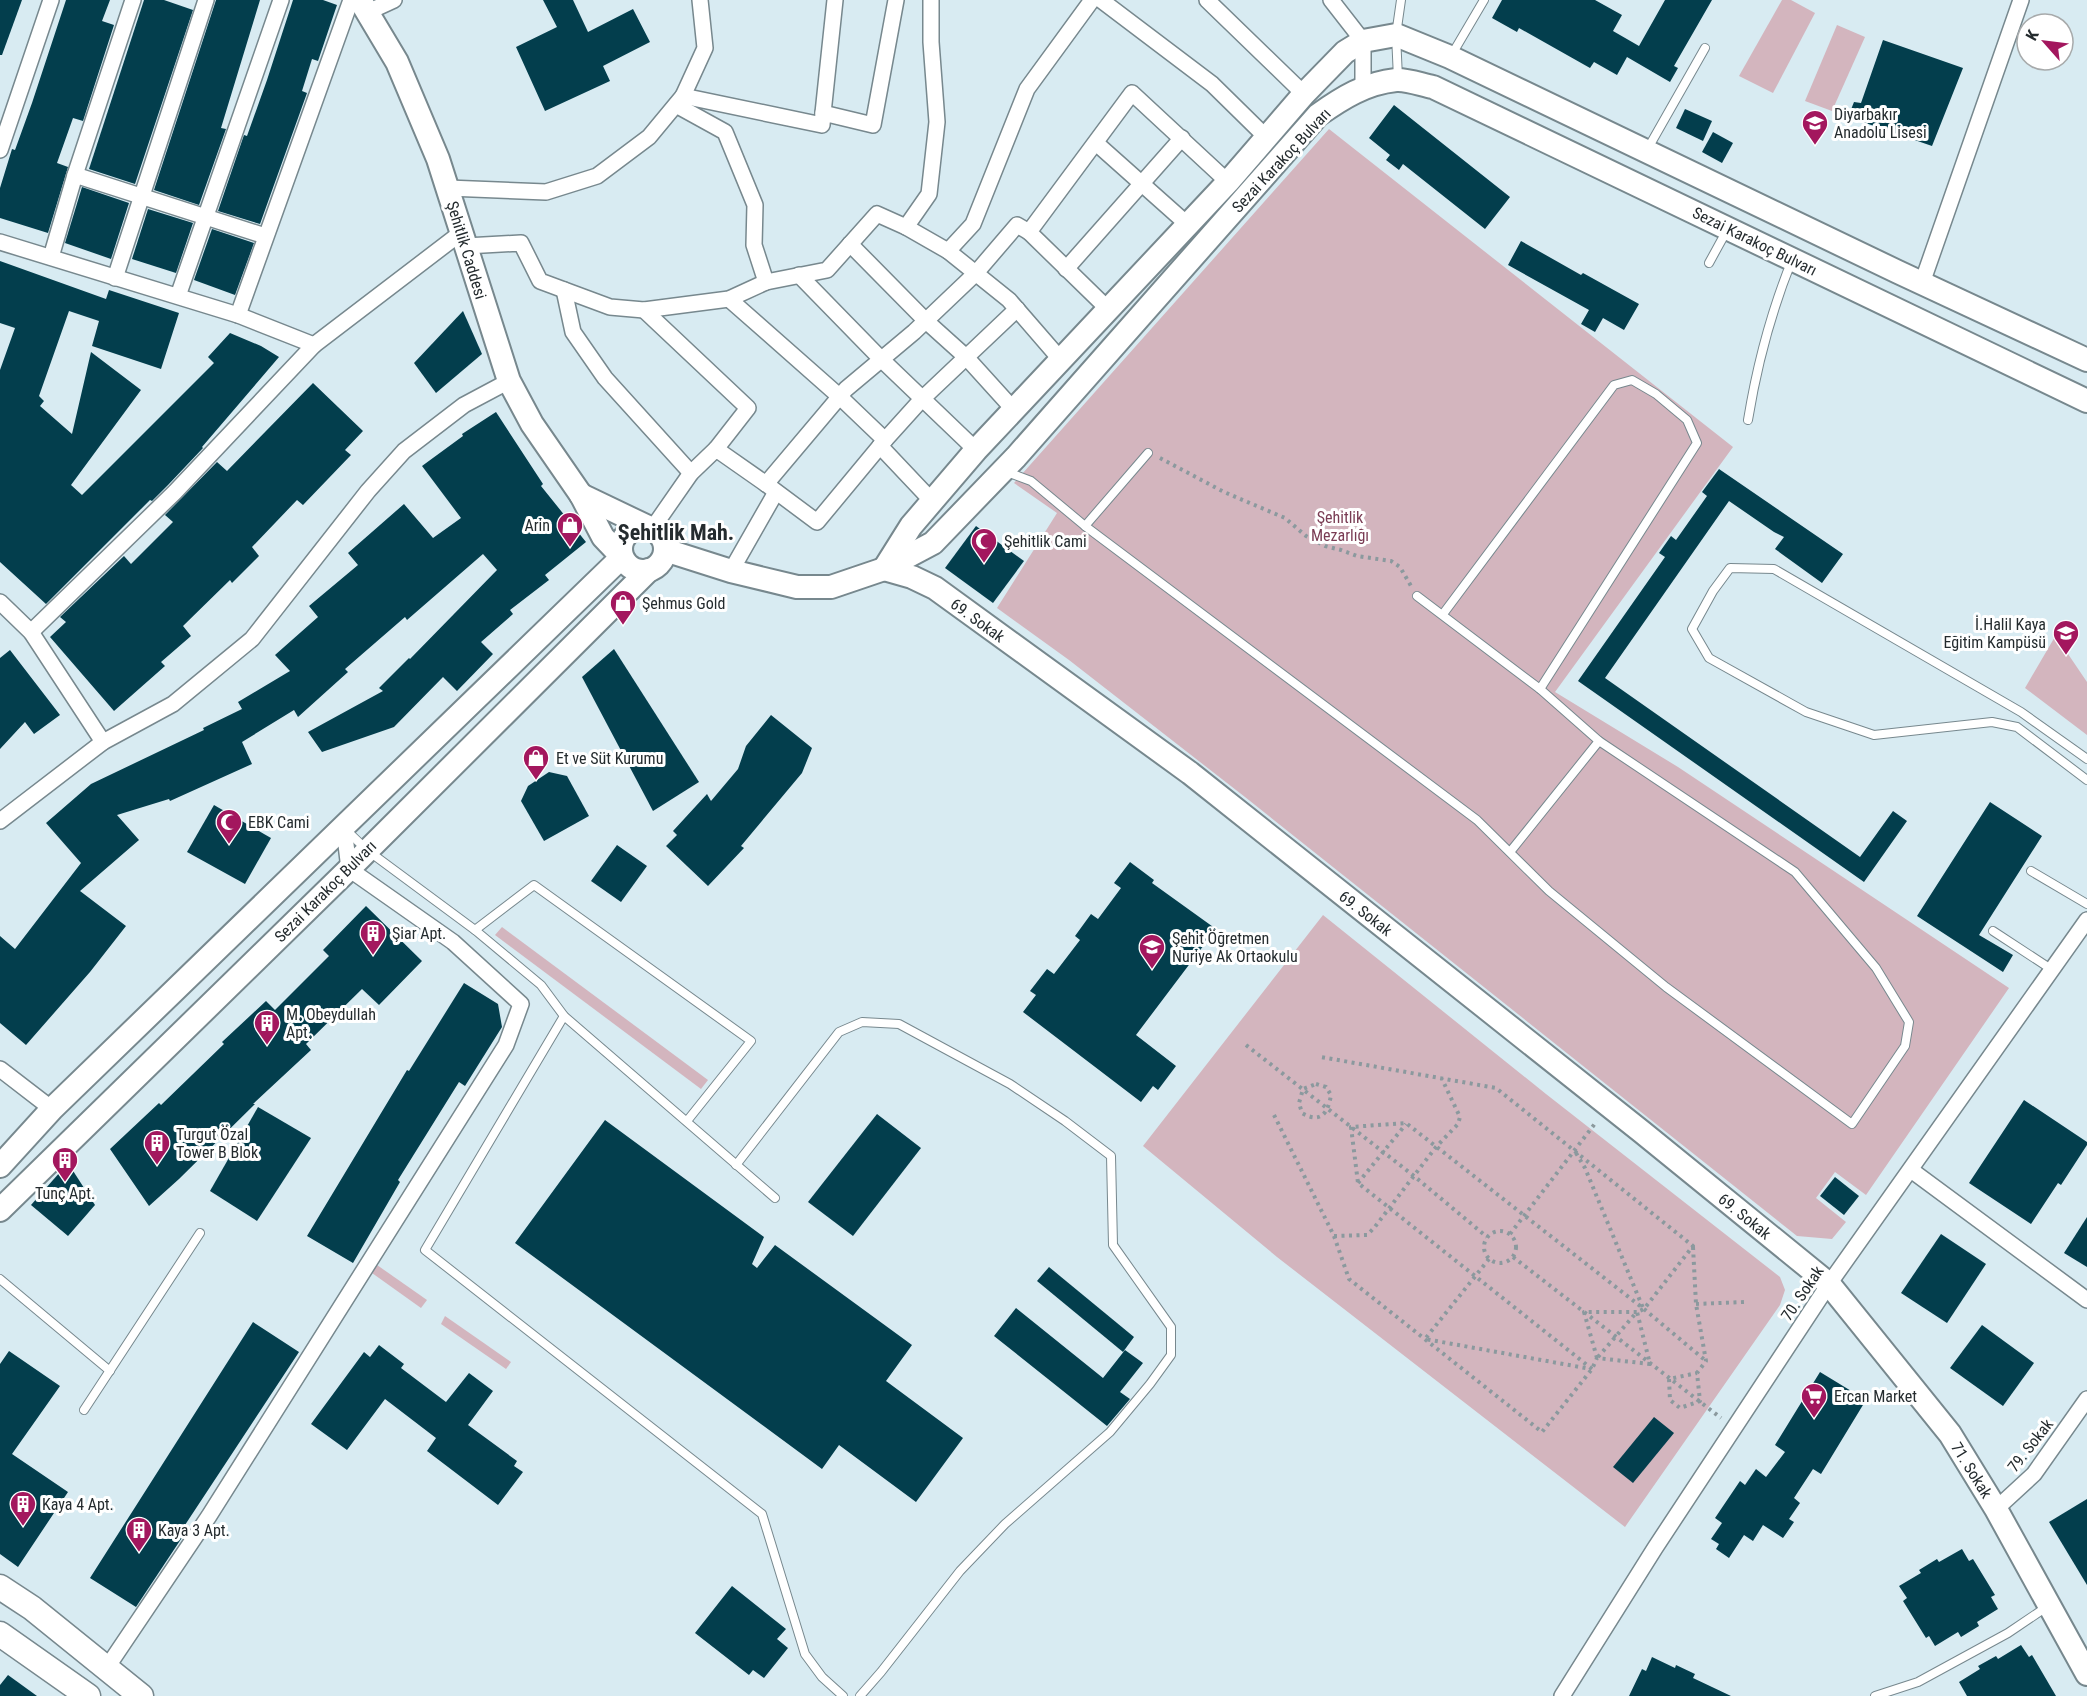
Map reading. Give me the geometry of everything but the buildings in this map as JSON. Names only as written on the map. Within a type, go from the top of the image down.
[{"type":"main road","points":[[0,1587],[32,1608],[106,1669],[128,1692]]},
{"type":"main road","points":[[0,1634],[88,1696]]},
{"type":"street","points":[[0,150],[51,0]]},
{"type":"street","points":[[51,257],[75,174],[133,0]]},
{"type":"street","points":[[115,278],[206,0]]},
{"type":"street","points":[[178,296],[281,0]]},
{"type":"street","points":[[238,315],[265,236],[360,4],[394,0]]},
{"type":"street","points":[[448,188],[546,192],[597,176],[649,137],[680,100],[705,48],[700,0]]},
{"type":"street","points":[[680,100],[822,125],[835,0]]},
{"type":"street","points":[[823,113],[873,125],[896,0]]},
{"type":"street","points":[[906,227],[929,194],[937,122],[931,42],[932,0]]},
{"type":"street","points":[[948,251],[973,224],[1027,89],[1092,0]]},
{"type":"street","points":[[1101,0],[1212,84],[1267,138]]},
{"type":"street","points":[[1207,0],[1304,94]]},
{"type":"street","points":[[1331,0],[1363,41],[1363,88]]},
{"type":"street","points":[[1922,283],[2021,0]]},
{"type":"street","name":"Şehitlik Caddesi","points":[[360,4],[397,62],[448,188],[509,381],[532,424],[581,495],[603,537],[622,557]]},
{"type":"street","points":[[884,569],[911,526],[976,450],[1228,182],[1304,94],[1345,52],[1363,41],[1396,36],[1450,57],[2087,360]]},
{"type":"street","name":"Sezai Karakoç Bulvarı","points":[[665,550],[731,571],[797,587],[831,587],[884,569],[933,543],[1003,471],[1318,115],[1341,98],[1363,88],[1398,79],[1433,87],[2087,401]]},
{"type":"street","points":[[1029,232],[1132,93],[1228,182]]},
{"type":"street","points":[[680,100],[725,132],[756,205],[754,246],[766,282]]},
{"type":"street","points":[[1066,269],[1182,138]]},
{"type":"street","points":[[1095,142],[1187,224]]},
{"type":"street","points":[[75,174],[265,236]]},
{"type":"street","points":[[31,632],[175,492],[314,345],[464,239],[521,243],[540,281],[610,307],[644,310],[729,299],[766,282],[827,270],[877,214],[906,227],[948,251],[976,273],[1009,300],[1061,360]]},
{"type":"street","points":[[731,571],[771,488],[840,396],[926,321],[976,273],[1017,225],[1029,232],[1109,310]]},
{"type":"street","points":[[0,242],[238,315],[314,345]]},
{"type":"street","points":[[850,244],[926,321],[966,357],[1014,410]]},
{"type":"street","points":[[799,275],[976,450]]},
{"type":"street","points":[[564,290],[573,332],[605,378],[691,473]]},
{"type":"street","points":[[729,299],[840,396],[932,501]]},
{"type":"street","points":[[716,449],[817,522],[882,443],[922,399],[1017,309]]},
{"type":"street","points":[[644,310],[748,408],[716,449],[691,473],[651,528]]},
{"type":"street","points":[[0,821],[103,742],[173,704],[252,639],[368,491],[404,451],[464,405],[509,381]]},
{"type":"street","points":[[581,495],[651,528],[662,537],[665,550],[660,563],[649,570],[642,571],[630,567],[622,557],[621,550],[625,536],[636,528],[651,528]]},
{"type":"street","name":"Sezai Karakoç Bulvarı","points":[[0,1166],[52,1109],[622,557]]},
{"type":"street","name":"69. Sokak","points":[[884,569],[912,577],[935,588],[1190,773],[1829,1284]]},
{"type":"street","name":"Sezai Karakoç Bulvarı","points":[[0,1210],[349,869],[649,570]]},
{"type":"street","points":[[3,613],[31,632],[103,742]]},
{"type":"street","points":[[106,1669],[209,1516],[506,1045],[521,1004],[453,942],[349,869],[344,828]]},
{"type":"street","name":"70. Sokak","points":[[1562,1696],[1654,1548],[1829,1284],[2087,920]]},
{"type":"street","points":[[0,1069],[52,1109]]},
{"type":"street","points":[[1911,1170],[2087,1300]]},
{"type":"street","name":"71. Sokak","points":[[1829,1284],[1950,1434],[1996,1509],[2087,1674]]},
{"type":"street","name":"79. Sokak","points":[[1996,1509],[2034,1474],[2087,1399]]},
{"type":"lane","points":[[1398,79],[1396,36],[1401,0]]},
{"type":"lane","points":[[1450,57],[1484,0]]},
{"type":"lane","points":[[1646,151],[1705,48]]},
{"type":"lane","points":[[1709,263],[1728,228]]},
{"type":"lane","points":[[1748,420],[1755,374],[1777,298],[1792,259]]},
{"type":"lane","points":[[1443,614],[1614,385],[1632,380],[1656,394],[1687,420],[1697,443],[1540,688]]},
{"type":"lane","points":[[1086,526],[1148,453]]},
{"type":"lane","points":[[1003,471],[1031,481],[1086,526],[1477,820],[1550,891],[1666,987],[1852,1124],[1905,1046],[1909,1022],[1876,968],[1795,872],[1599,741],[1540,688],[1417,596]]},
{"type":"lane","points":[[2087,759],[2021,712],[1774,569],[1730,568],[1713,591],[1692,629],[1709,658],[1806,712],[1874,735],[1992,722],[2017,727],[2087,780]]},
{"type":"lane","points":[[1510,852],[1599,741]]},
{"type":"lane","points":[[344,828],[366,850],[475,930],[541,985],[564,1016],[775,1198]]},
{"type":"lane","points":[[2031,871],[2087,904]]},
{"type":"lane","points":[[475,930],[534,885],[751,1041],[687,1121]]},
{"type":"lane","points":[[1993,932],[2051,969]]},
{"type":"lane","points":[[564,1016],[425,1250],[762,1514],[804,1654],[822,1677],[843,1696]]},
{"type":"lane","points":[[736,1165],[839,1032],[862,1022],[899,1024],[1010,1084],[1111,1156],[1113,1245],[1171,1327],[1172,1355],[1110,1432],[1005,1524],[960,1571],[860,1696]]},
{"type":"lane","points":[[84,1410],[200,1233]]},
{"type":"lane","points":[[0,1279],[110,1371]]},
{"type":"lane","points":[[1875,1696],[1918,1682],[2008,1633],[2049,1605]]},
{"type":"path","points":[[1148,453],[1224,492],[1285,518],[1306,536],[1325,546],[1341,549],[1357,556],[1391,561],[1400,567],[1417,596]]},
{"type":"path","points":[[1246,1045],[1414,1176],[1487,1237]]},
{"type":"path","points":[[1321,1057],[1496,1088],[1693,1246],[1696,1304],[1706,1361],[1697,1373],[1700,1401]]},
{"type":"path","points":[[1334,1236],[1366,1235],[1374,1228],[1436,1147],[1458,1124],[1460,1117],[1442,1078]]},
{"type":"path","points":[[1316,1084],[1326,1087],[1331,1095],[1329,1109],[1321,1116],[1310,1117],[1302,1113],[1299,1102],[1303,1089],[1316,1084]]},
{"type":"path","points":[[1510,1234],[1609,1106]]},
{"type":"path","points":[[1274,1115],[1334,1236],[1349,1279],[1542,1431],[1592,1369],[1597,1358],[1637,1312]]},
{"type":"path","points":[[1358,1183],[1406,1123]]},
{"type":"path","points":[[1351,1127],[1406,1123],[1644,1309],[1706,1361]]},
{"type":"path","points":[[1351,1127],[1358,1183],[1592,1369]]},
{"type":"path","points":[[1574,1151],[1585,1168],[1644,1309]]},
{"type":"path","points":[[1496,1231],[1510,1234],[1516,1242],[1513,1257],[1504,1263],[1498,1263],[1489,1258],[1484,1250],[1487,1237],[1496,1231]]},
{"type":"path","points":[[1584,1312],[1637,1312],[1644,1309],[1693,1246]]},
{"type":"path","points":[[1513,1257],[1733,1429]]},
{"type":"path","points":[[1425,1339],[1489,1258]]},
{"type":"path","points":[[1696,1304],[1744,1302]]},
{"type":"path","points":[[1584,1312],[1597,1358]]},
{"type":"path","points":[[1637,1312],[1650,1364]]},
{"type":"path","points":[[1425,1339],[1592,1369]]},
{"type":"path","points":[[1597,1358],[1650,1364]]},
{"type":"path","points":[[1669,1378],[1697,1373]]},
{"type":"path","points":[[1669,1378],[1670,1400],[1680,1408],[1700,1401]]},
{"type":"green space","points":[[1782,0],[1791,0],[1815,13],[1773,93],[1739,76]]},
{"type":"green space","points":[[1837,25],[1865,37],[1832,111],[1805,101]]},
{"type":"green space","name":"Şehitlik Mezarlığı","points":[[1329,129],[1733,447],[1555,692],[1678,767],[2009,988],[1866,1195],[1835,1172],[1816,1198],[1846,1222],[1832,1239],[1797,1236],[1245,797],[1069,660],[997,608],[1057,513],[1014,483]]},
{"type":"green space","name":"İ.Halil Kaya Eğitim Kampüsü","points":[[2063,623],[2066,651],[2087,682],[2087,735],[2025,688]]},
{"type":"green space","points":[[1323,915],[1546,1094],[1780,1277],[1785,1290],[1780,1305],[1625,1527],[1277,1257],[1143,1146]]},
{"type":"green space","points":[[502,927],[708,1080],[701,1089],[495,935]]},
{"type":"green space","points":[[377,1265],[427,1300],[421,1308],[372,1273]]},
{"type":"green space","points":[[445,1316],[511,1362],[506,1369],[441,1324]]},
{"type":"place","name":"Diyarbakır Anadolu Lisesi","points":[[1815,146]]},
{"type":"place","name":"Arin","points":[[570,548]]},
{"type":"place","name":"Şehitlik Cami","points":[[984,564]]},
{"type":"place","name":"Şehmus Gold","points":[[623,626]]},
{"type":"place","name":"İ.Halil Kaya Eğitim Kampüsü","points":[[2066,656]]},
{"type":"place","name":"Et ve Süt Kurumu","points":[[536,781]]},
{"type":"place","name":"EBK Cami","points":[[229,845]]},
{"type":"place","name":"Şiar Apt.","points":[[373,956]]},
{"type":"place","name":"Şehit Öğretmen Nuriye Ak Ortaokulu","points":[[1152,970]]},
{"type":"place","name":"M. Obeydullah Apt.","points":[[267,1046]]},
{"type":"place","name":"Turgut Özal Tower B Blok","points":[[157,1166]]},
{"type":"place","name":"Tunç Apt.","points":[[65,1183]]},
{"type":"place","name":"Ercan Market","points":[[1814,1419]]},
{"type":"place","name":"Kaya 4 Apt.","points":[[23,1527]]},
{"type":"place","name":"Kaya 3 Apt.","points":[[139,1553]]},
{"type":"district","name":"Şehitlik Mah.","points":[[676,532]]}]
